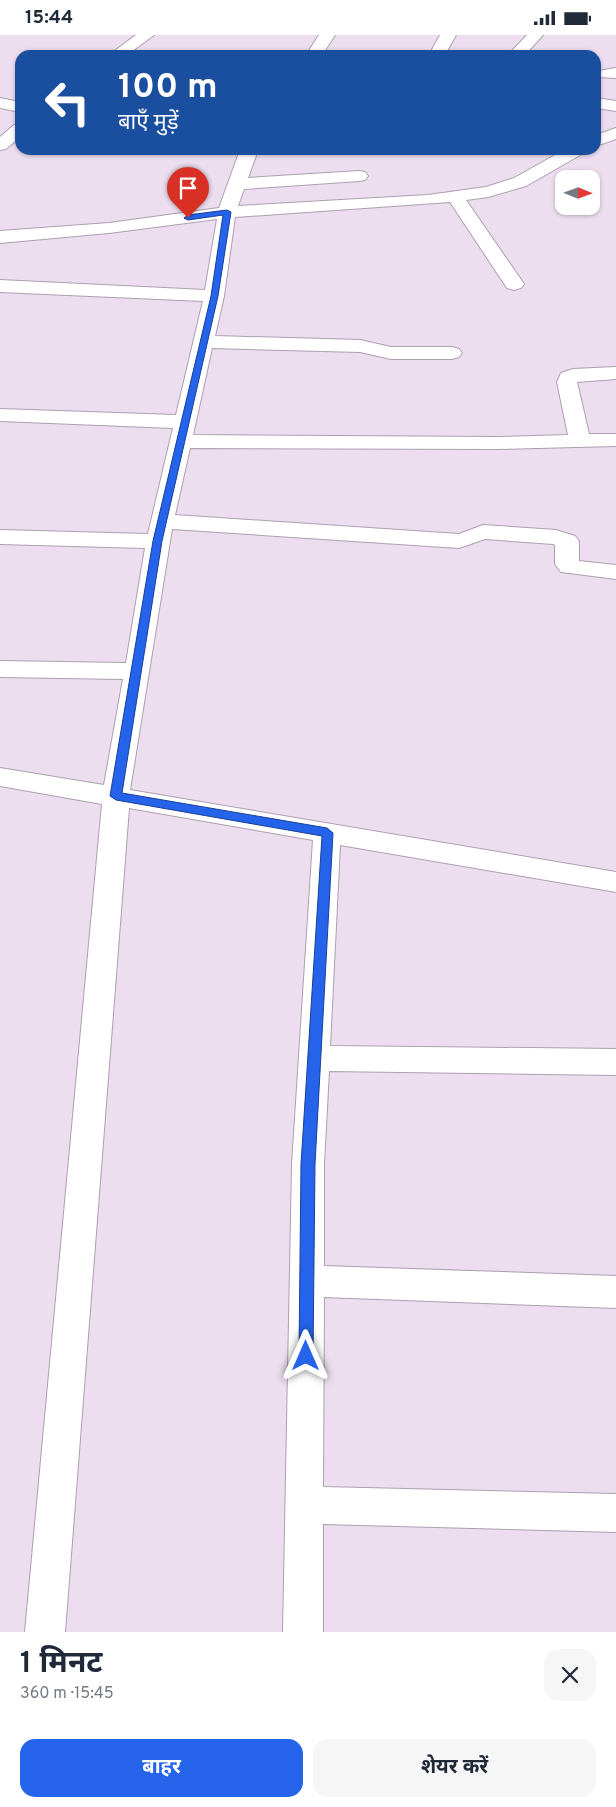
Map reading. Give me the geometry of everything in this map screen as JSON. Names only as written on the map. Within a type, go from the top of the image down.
[{"type":"street","points":[[125,50],[146,35]]},
{"type":"street","points":[[317,50],[327,35]]},
{"type":"street","points":[[440,50],[448,35]]},
{"type":"street","points":[[521,50],[535,35]]},
{"type":"street","points":[[0,103],[15,106]]},
{"type":"street","points":[[0,145],[15,133]]},
{"type":"street","points":[[46,1632],[116,796],[160,531],[214,296],[227,212],[247,155]]},
{"type":"street","points":[[0,237],[110,228],[227,212],[455,197],[488,192],[520,182],[567,155]]},
{"type":"street","points":[[237,184],[360,176]]},
{"type":"street","points":[[455,197],[514,284]]},
{"type":"street","points":[[0,287],[214,296]]},
{"type":"street","points":[[204,342],[360,346],[391,353],[452,353]]},
{"type":"street","points":[[580,441],[567,382],[568,377],[580,374],[616,373]]},
{"type":"street","points":[[0,415],[183,432],[487,443],[616,441]]},
{"type":"street","points":[[0,537],[160,531],[468,541],[476,533],[483,532],[556,537],[566,541],[567,564],[569,567],[616,571]]},
{"type":"street","points":[[0,669],[136,671]]},
{"type":"street","points":[[0,777],[616,882]]},
{"type":"street","points":[[303,1632],[308,1164],[327,833]]},
{"type":"street","points":[[314,1058],[616,1062]]},
{"type":"street","points":[[307,1281],[616,1292]]},
{"type":"street","points":[[305,1505],[616,1513]]},
{"type":"route","points":[[188,218],[227,212],[214,296],[158,541],[116,796],[327,833],[308,1164],[306,1356]]}]
